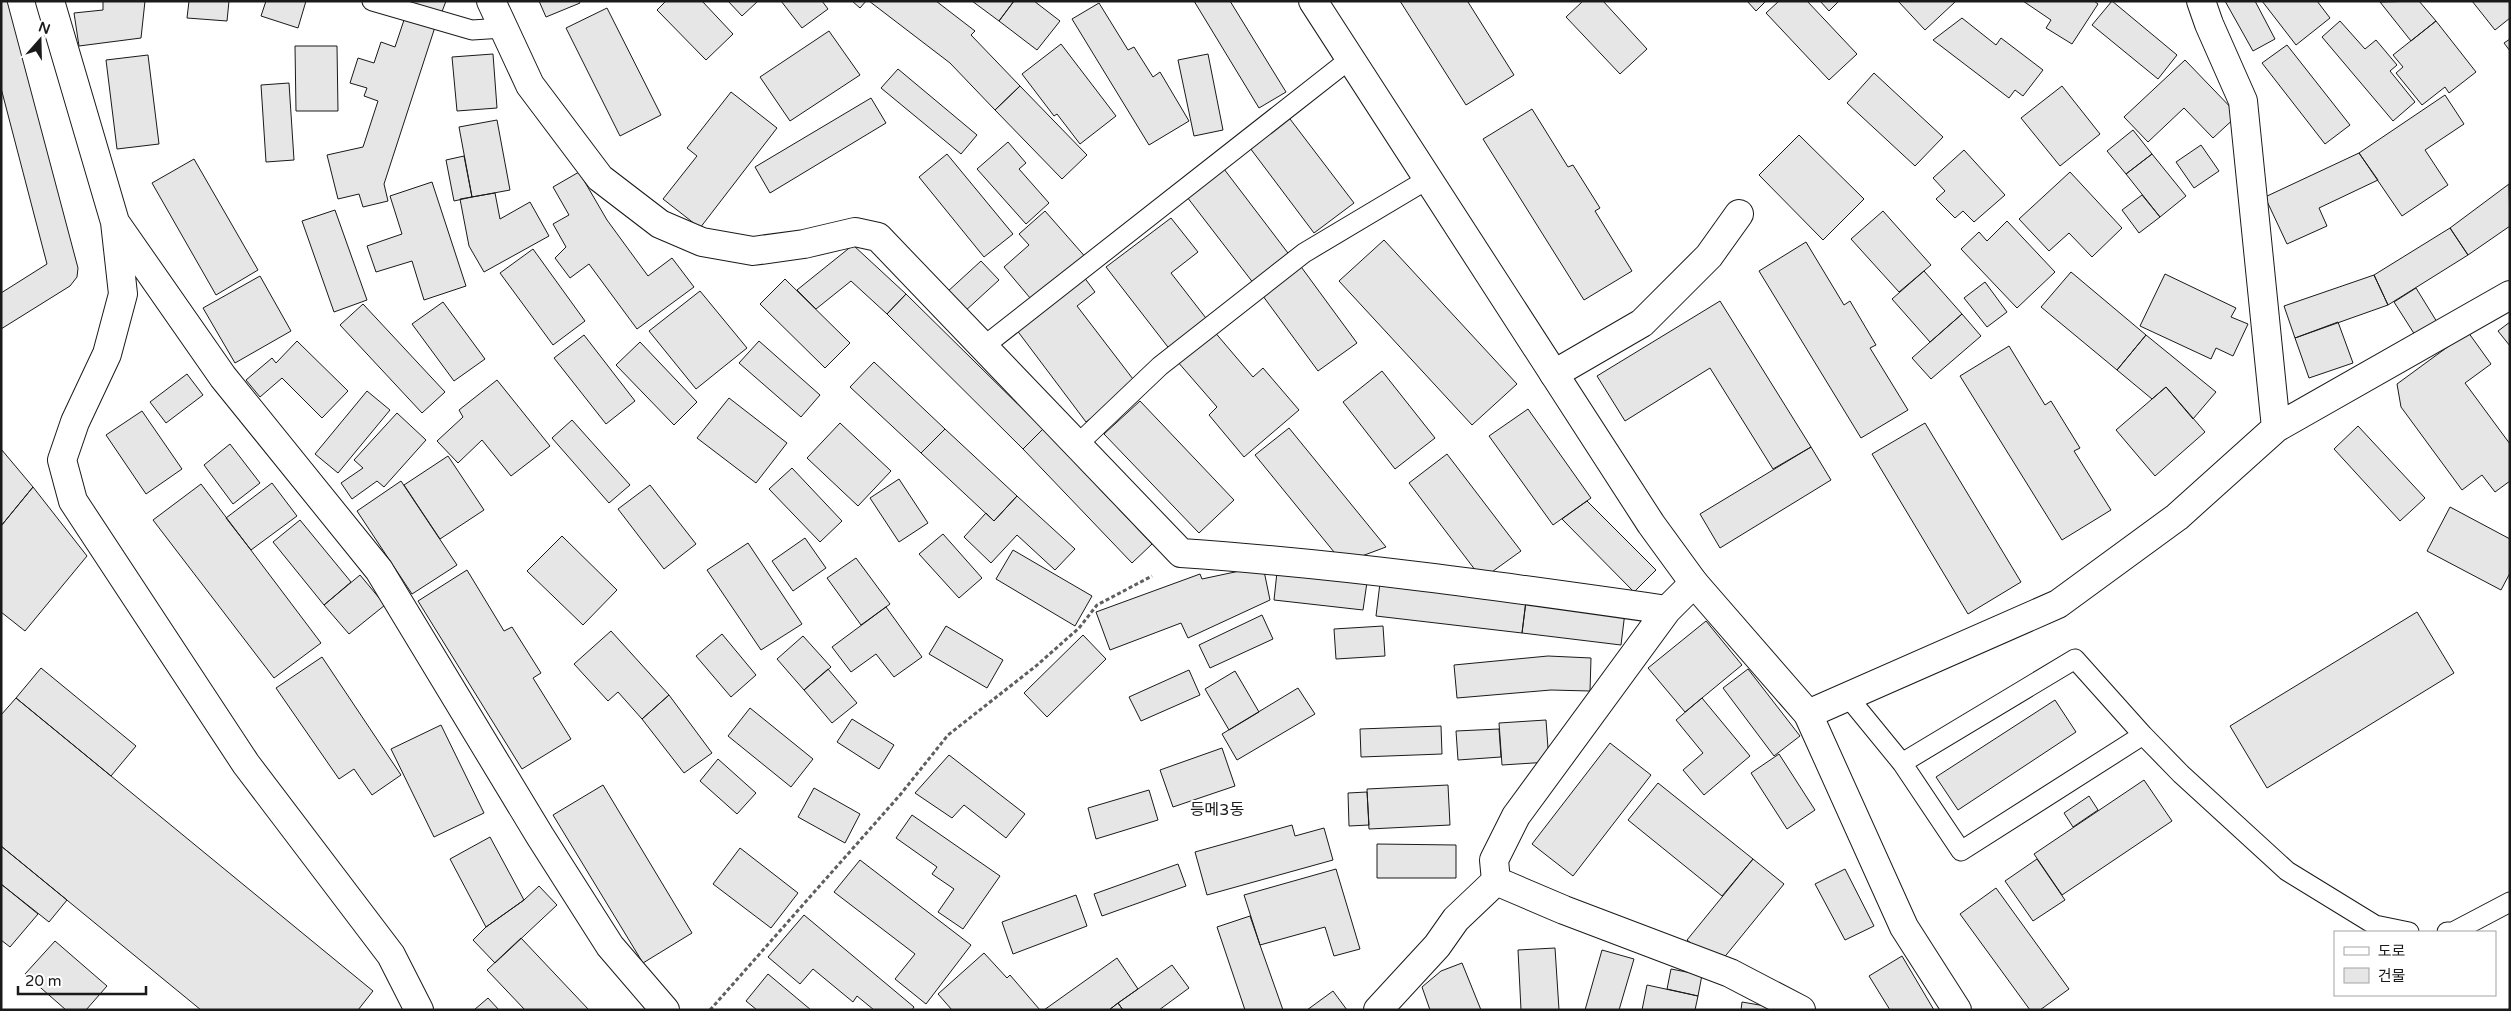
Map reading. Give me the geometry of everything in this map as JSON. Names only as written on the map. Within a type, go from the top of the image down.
[{"type":"street","points":[[50,1],[115,222],[124,294],[106,354],[74,422],[62,460],[73,501],[246,764],[391,955],[419,1010]]},
{"type":"street","points":[[491,1],[530,85],[600,178],[660,224],[702,242],[753,251],[804,244],[855,232],[878,237],[1181,553],[1264,560],[1667,610]]},
{"type":"street","points":[[1313,1],[1651,524],[1694,583],[1808,714],[1904,927],[1957,1010]]},
{"type":"street","points":[[2201,1],[2209,24],[2243,101],[2276,428]]},
{"type":"street","points":[[1554,374],[1642,323],[1709,256],[1739,214]]},
{"type":"street","points":[[115,222],[223,377],[379,570],[540,836],[610,946],[665,1010]]},
{"type":"street","points":[[1808,714],[2058,604],[2177,518],[2276,428],[2510,295]]},
{"type":"street","points":[[1496,881],[1494,860],[1516,816],[1667,610],[1694,583]]},
{"type":"street","points":[[1378,1010],[1437,946],[1456,919],[1496,881]]},
{"type":"street","points":[[1496,881],[1564,910],[1730,973],[1801,1010]]},
{"type":"lane","points":[[372,1],[472,30],[503,28]]},
{"type":"lane","points":[[984,347],[1350,59]]},
{"type":"lane","points":[[1077,445],[1160,366],[1304,253],[1428,179]]},
{"type":"lane","points":[[1902,763],[2075,659],[2143,735],[2181,774],[2287,871],[2376,925],[2404,931]]},
{"type":"lane","points":[[1848,697],[1902,763],[1961,851],[2143,735]]},
{"type":"lane","points":[[2455,931],[2510,902]]},
{"type":"path","points":[[710,1010],[900,796],[948,735],[1036,666],[1079,628],[1096,605],[1160,572],[1181,553]]},
{"type":"building","points":[[1,1],[7,1],[78,268],[77,277],[70,286],[1,329],[1,293],[47,264],[1,88]]},
{"type":"building","points":[[103,1],[145,1],[141,38],[79,46],[74,13],[103,10]]},
{"type":"building","points":[[189,1],[229,1],[227,21],[187,18]]},
{"type":"building","points":[[266,1],[306,1],[298,28],[261,16]]},
{"type":"building","points":[[396,1],[446,1],[440,17]]},
{"type":"building","points":[[539,1],[579,1],[580,3],[546,17]]},
{"type":"building","points":[[666,1],[702,1],[733,34],[706,60],[657,10]]},
{"type":"building","points":[[728,1],[758,1],[742,16]]},
{"type":"building","points":[[781,1],[822,1],[828,9],[802,28]]},
{"type":"building","points":[[852,1],[866,1],[860,8]]},
{"type":"building","points":[[869,1],[936,1],[975,31],[971,35],[1020,86],[995,110],[950,63]]},
{"type":"building","points":[[972,1],[1014,1],[999,21]]},
{"type":"building","points":[[1014,1],[1034,1],[1060,21],[1037,50],[999,21]]},
{"type":"building","points":[[1194,1],[1230,1],[1286,92],[1259,108]]},
{"type":"building","points":[[1400,1],[1470,1],[1468,2],[1514,75],[1466,105]]},
{"type":"building","points":[[1583,1],[1603,1],[1647,49],[1620,74],[1566,17]]},
{"type":"building","points":[[1747,1],[1766,1],[1756,11]]},
{"type":"building","points":[[1779,1],[1807,1],[1857,54],[1829,80],[1766,13]]},
{"type":"building","points":[[1820,1],[1839,1],[1829,11]]},
{"type":"building","points":[[1898,1],[1954,1],[1955,2],[1925,30]]},
{"type":"building","points":[[2023,1],[2094,1],[2098,4],[2072,44],[2046,28],[2051,20]]},
{"type":"building","points":[[2112,1],[2177,55],[2158,79],[2092,25]]},
{"type":"building","points":[[2225,1],[2255,1],[2275,39],[2253,51]]},
{"type":"building","points":[[2262,1],[2317,1],[2330,18],[2296,45]]},
{"type":"building","points":[[2419,1],[2436,21],[2411,41],[2380,2]]},
{"type":"building","points":[[2472,1],[2510,1],[2510,18],[2495,30]]},
{"type":"building","points":[[1099,3],[1128,50],[1134,47],[1153,77],[1160,72],[1189,121],[1149,145],[1072,19]]},
{"type":"building","points":[[607,8],[661,115],[620,136],[566,28]]},
{"type":"building","points":[[405,17],[435,27],[384,184],[388,201],[363,207],[359,194],[338,199],[327,155],[363,147],[378,101],[364,96],[367,88],[350,83],[358,58],[374,63],[381,42],[395,47]]},
{"type":"building","points":[[1962,18],[1996,45],[2001,38],[2043,70],[2023,96],[2015,90],[2009,98],[1933,40]]},
{"type":"building","points":[[2340,21],[2365,49],[2376,40],[2397,65],[2390,71],[2415,102],[2393,121],[2322,37]]},
{"type":"building","points":[[2436,21],[2476,72],[2449,93],[2445,87],[2422,105],[2396,73],[2403,67],[2393,55]]},
{"type":"building","points":[[829,31],[860,75],[790,121],[760,77]]},
{"type":"building","points":[[2510,39],[2510,51],[2504,43]]},
{"type":"building","points":[[1061,44],[1116,116],[1080,144],[1057,114],[1054,116],[1022,74]]},
{"type":"building","points":[[2287,45],[2350,125],[2325,144],[2262,63]]},
{"type":"building","points":[[295,46],[337,46],[338,111],[296,111]]},
{"type":"building","points":[[493,54],[497,108],[457,111],[452,57]]},
{"type":"building","points":[[1208,54],[1223,130],[1194,136],[1178,60]]},
{"type":"building","points":[[148,55],[159,144],[117,149],[106,60]]},
{"type":"building","points":[[2185,60],[2238,115],[2213,138],[2184,108],[2148,142],[2124,117]]},
{"type":"building","points":[[898,69],[977,135],[961,154],[881,88]]},
{"type":"building","points":[[1874,73],[1943,137],[1915,166],[1847,103]]},
{"type":"building","points":[[289,83],[294,160],[266,162],[261,85]]},
{"type":"building","points":[[1020,86],[1087,155],[1062,179],[995,110]]},
{"type":"building","points":[[2062,86],[2100,134],[2060,166],[2021,118]]},
{"type":"building","points":[[731,92],[777,128],[700,228],[663,199],[697,156],[687,148]]},
{"type":"building","points":[[2445,95],[2464,124],[2425,150],[2448,185],[2402,216],[2359,153]]},
{"type":"building","points":[[871,98],[886,123],[770,193],[755,167]]},
{"type":"building","points":[[1532,109],[1568,167],[1573,165],[1600,208],[1595,211],[1632,271],[1584,300],[1483,139]]},
{"type":"building","points":[[1287,115],[1354,203],[1314,233],[1247,144]]},
{"type":"building","points":[[497,120],[510,190],[472,197],[459,127]]},
{"type":"building","points":[[2133,130],[2152,154],[2126,174],[2107,151]]},
{"type":"building","points":[[1799,135],[1864,199],[1823,240],[1759,175]]},
{"type":"building","points":[[1008,142],[1026,163],[1019,169],[1049,203],[1026,224],[977,169]]},
{"type":"building","points":[[2201,145],[2219,171],[2194,188],[2176,162]]},
{"type":"building","points":[[1964,150],[2005,195],[1974,222],[1963,211],[1955,218],[1936,199],[1945,191],[1933,178]]},
{"type":"building","points":[[2359,153],[2378,180],[2319,208],[2327,226],[2287,244],[2265,197]]},
{"type":"building","points":[[947,154],[1013,234],[984,257],[919,177]]},
{"type":"building","points":[[2152,154],[2186,196],[2160,217],[2126,174]]},
{"type":"building","points":[[464,156],[472,197],[454,201],[446,160]]},
{"type":"building","points":[[194,159],[258,270],[216,295],[152,183]]},
{"type":"building","points":[[1224,169],[1291,257],[1254,284],[1187,197]]},
{"type":"building","points":[[579,172],[607,220],[648,276],[672,258],[694,287],[637,329],[589,264],[570,278],[555,258],[566,247],[553,224],[569,215],[553,187]]},
{"type":"building","points":[[2070,172],[2122,228],[2092,257],[2069,233],[2049,251],[2019,219]]},
{"type":"building","points":[[432,182],[466,286],[424,300],[412,261],[376,272],[367,246],[402,234],[390,196]]},
{"type":"building","points":[[2509,184],[2510,226],[2468,255],[2450,228]]},
{"type":"building","points":[[495,193],[500,219],[530,202],[549,236],[484,272],[469,246],[460,199]]},
{"type":"building","points":[[2142,195],[2160,217],[2139,233],[2122,210]]},
{"type":"building","points":[[335,210],[367,300],[334,312],[302,221]]},
{"type":"building","points":[[1045,211],[1088,260],[1036,305],[1004,267],[1029,245],[1019,234]]},
{"type":"building","points":[[1883,211],[1931,265],[1899,292],[1851,239]]},
{"type":"building","points":[[1171,218],[1198,252],[1171,273],[1209,322],[1171,351],[1106,267]]},
{"type":"building","points":[[2007,221],[2055,272],[2017,308],[1961,249],[1979,232],[1987,241]]},
{"type":"building","points":[[2450,228],[2468,255],[2388,305],[2374,275]]},
{"type":"building","points":[[1384,240],[1517,384],[1472,425],[1339,281]]},
{"type":"building","points":[[1806,242],[1844,305],[1850,301],[1876,345],[1870,348],[1908,410],[1861,438],[1759,271]]},
{"type":"building","points":[[853,245],[906,294],[887,314],[851,281],[816,309],[797,290]]},
{"type":"building","points":[[533,249],[585,321],[553,345],[500,273]]},
{"type":"building","points":[[981,261],[999,280],[964,312],[946,293]]},
{"type":"building","points":[[1299,264],[1357,343],[1318,371],[1260,292]]},
{"type":"building","points":[[1924,271],[1962,314],[1930,342],[1892,299]]},
{"type":"building","points":[[2071,272],[2146,335],[2117,370],[2041,307]]},
{"type":"building","points":[[1081,273],[1095,292],[1077,306],[1136,383],[1086,422],[1013,325]]},
{"type":"building","points":[[2165,274],[2236,308],[2231,317],[2248,324],[2233,356],[2216,348],[2211,359],[2140,326]]},
{"type":"building","points":[[2374,275],[2388,305],[2295,338],[2284,306]]},
{"type":"building","points":[[260,276],[291,331],[235,363],[203,308]]},
{"type":"building","points":[[785,279],[850,343],[825,368],[760,304]]},
{"type":"building","points":[[1985,282],[2007,312],[1987,327],[1964,298]]},
{"type":"building","points":[[2416,288],[2437,322],[2415,335],[2394,302]]},
{"type":"building","points":[[700,291],[747,348],[696,389],[649,331]]},
{"type":"building","points":[[906,294],[1043,429],[1023,449],[887,314]]},
{"type":"building","points":[[1720,301],[1811,447],[1773,469],[1710,368],[1625,421],[1597,376]]},
{"type":"building","points":[[443,302],[485,359],[454,381],[412,324]]},
{"type":"building","points":[[363,304],[445,392],[422,413],[340,325]]},
{"type":"building","points":[[1962,314],[1981,336],[1931,379],[1912,358]]},
{"type":"building","points":[[2338,322],[2353,363],[2309,378],[2295,338]]},
{"type":"building","points":[[2510,322],[2510,346],[2498,331]]},
{"type":"building","points":[[1213,330],[1253,377],[1263,368],[1299,410],[1244,457],[1209,415],[1217,407],[1177,361]]},
{"type":"building","points":[[2468,332],[2491,364],[2465,383],[2510,444],[2510,481],[2495,492],[2482,475],[2462,490],[2401,407],[2397,384]]},
{"type":"building","points":[[584,335],[635,401],[606,424],[554,358]]},
{"type":"building","points":[[2146,335],[2216,392],[2193,419],[2166,387],[2152,399],[2117,370]]},
{"type":"building","points":[[297,341],[348,391],[322,418],[282,378],[260,397],[246,380],[272,358],[276,363]]},
{"type":"building","points":[[759,341],[820,395],[801,417],[739,363]]},
{"type":"building","points":[[640,342],[697,402],[674,425],[616,365]]},
{"type":"building","points":[[2009,346],[2045,405],[2051,401],[2080,448],[2074,451],[2111,510],[2062,540],[1960,376]]},
{"type":"building","points":[[874,362],[945,429],[921,453],[850,387]]},
{"type":"building","points":[[1382,371],[1435,438],[1395,469],[1343,402]]},
{"type":"building","points":[[187,374],[203,395],[166,423],[150,402]]},
{"type":"building","points":[[497,380],[550,446],[511,476],[482,440],[458,463],[437,441],[463,417],[459,410]]},
{"type":"building","points":[[2166,387],[2205,432],[2155,476],[2116,430]]},
{"type":"building","points":[[367,391],[390,410],[338,473],[315,454]]},
{"type":"building","points":[[729,398],[787,443],[756,483],[697,438]]},
{"type":"building","points":[[1140,401],[1234,500],[1199,533],[1104,434]]},
{"type":"building","points":[[1528,409],[1591,498],[1553,525],[1489,436]]},
{"type":"building","points":[[142,411],[182,469],[146,494],[106,435]]},
{"type":"building","points":[[397,413],[426,440],[384,487],[377,481],[352,499],[341,483],[363,468],[354,460]]},
{"type":"building","points":[[572,420],[630,485],[609,503],[552,438]]},
{"type":"building","points":[[840,423],[891,471],[858,506],[807,458]]},
{"type":"building","points":[[1925,423],[2021,582],[1968,614],[1872,454]]},
{"type":"building","points":[[2358,426],[2425,498],[2400,521],[2334,449]]},
{"type":"building","points":[[1289,428],[1386,547],[1343,563],[1255,455]]},
{"type":"building","points":[[945,429],[1017,496],[994,521],[921,453]]},
{"type":"building","points":[[1043,429],[1152,544],[1132,563],[1023,449]]},
{"type":"building","points":[[230,444],[260,483],[233,504],[204,465]]},
{"type":"building","points":[[1811,447],[1831,480],[1720,548],[1700,514]]},
{"type":"building","points":[[1,449],[33,487],[1,526]]},
{"type":"building","points":[[1447,454],[1521,551],[1482,579],[1409,483]]},
{"type":"building","points":[[448,456],[484,510],[440,539],[404,485]]},
{"type":"building","points":[[792,468],[842,521],[820,542],[769,489]]},
{"type":"building","points":[[899,479],[928,523],[899,542],[870,498]]},
{"type":"building","points":[[401,481],[457,565],[412,594],[357,511]]},
{"type":"building","points":[[272,483],[297,516],[251,550],[226,518]]},
{"type":"building","points":[[201,484],[321,643],[274,678],[153,520]]},
{"type":"building","points":[[650,485],[696,544],[664,569],[618,509]]},
{"type":"building","points":[[33,487],[87,556],[25,631],[1,612],[1,526]]},
{"type":"building","points":[[1017,496],[1075,549],[1055,570],[1017,535],[991,563],[964,537],[986,513],[994,521]]},
{"type":"building","points":[[1587,501],[1656,570],[1634,592],[1562,519]]},
{"type":"building","points":[[2450,507],[2510,539],[2510,573],[2501,590],[2427,551]]},
{"type":"building","points":[[300,520],[351,582],[324,605],[273,542]]},
{"type":"building","points":[[943,534],[982,578],[959,598],[919,554]]},
{"type":"building","points":[[562,536],[617,590],[583,625],[527,571]]},
{"type":"building","points":[[805,538],[826,568],[793,591],[772,561]]},
{"type":"building","points":[[748,543],[802,624],[761,650],[707,570]]},
{"type":"building","points":[[1013,550],[1092,596],[1075,626],[996,579]]},
{"type":"building","points":[[856,558],[890,604],[861,625],[827,578]]},
{"type":"building","points":[[1263,566],[1270,600],[1188,638],[1181,623],[1110,650],[1096,612],[1200,574],[1202,579]]},
{"type":"building","points":[[467,570],[504,631],[512,627],[541,673],[533,678],[571,739],[522,769],[418,601]]},
{"type":"building","points":[[1277,572],[1367,582],[1363,610],[1274,600]]},
{"type":"building","points":[[360,575],[385,605],[349,634],[324,605]]},
{"type":"building","points":[[1380,583],[1526,601],[1522,633],[1376,616]]},
{"type":"building","points":[[1526,601],[1625,612],[1621,645],[1522,633]]},
{"type":"building","points":[[886,607],[922,657],[894,677],[876,654],[851,672],[832,647]]},
{"type":"building","points":[[2417,612],[2454,673],[2267,788],[2230,726]]},
{"type":"building","points":[[1262,615],[1273,639],[1210,668],[1199,645]]},
{"type":"building","points":[[1706,621],[1742,665],[1685,712],[1648,668]]},
{"type":"building","points":[[946,626],[1003,660],[987,688],[929,654]]},
{"type":"building","points":[[1383,626],[1385,656],[1336,659],[1334,629]]},
{"type":"building","points":[[611,631],[669,695],[642,719],[618,692],[608,701],[574,664]]},
{"type":"building","points":[[722,634],[756,675],[731,697],[696,656]]},
{"type":"building","points":[[1083,635],[1106,659],[1047,717],[1024,693]]},
{"type":"building","points":[[803,636],[831,667],[804,690],[777,659]]},
{"type":"building","points":[[1548,656],[1591,658],[1590,691],[1551,690],[1457,698],[1454,665]]},
{"type":"building","points":[[322,657],[401,775],[372,795],[354,769],[339,779],[276,688]]},
{"type":"building","points":[[41,668],[136,746],[111,776],[16,698]]},
{"type":"building","points":[[828,669],[857,703],[832,723],[804,690]]},
{"type":"building","points":[[1748,669],[1800,736],[1774,756],[1723,688]]},
{"type":"building","points":[[1189,670],[1200,695],[1141,721],[1129,697]]},
{"type":"building","points":[[1235,671],[1259,712],[1229,730],[1205,689]]},
{"type":"building","points":[[1298,688],[1315,714],[1237,760],[1222,734]]},
{"type":"building","points":[[669,695],[712,753],[684,773],[642,719]]},
{"type":"building","points":[[16,698],[373,991],[358,1010],[201,1010],[1,846],[1,715]]},
{"type":"building","points":[[1702,698],[1750,756],[1704,795],[1683,770],[1703,753],[1676,720]]},
{"type":"building","points":[[2055,700],[2076,732],[1958,810],[1936,777]]},
{"type":"building","points":[[750,708],[813,759],[791,787],[728,736]]},
{"type":"building","points":[[852,719],[894,745],[879,769],[837,742]]},
{"type":"building","points":[[1546,720],[1549,762],[1502,765],[1499,723]]},
{"type":"building","points":[[441,725],[484,813],[434,837],[391,749]]},
{"type":"building","points":[[1441,726],[1442,754],[1361,757],[1360,729]]},
{"type":"building","points":[[1499,729],[1501,757],[1458,760],[1456,731]]},
{"type":"building","points":[[1610,743],[1651,775],[1573,876],[1532,844]]},
{"type":"building","points":[[1222,748],[1235,786],[1173,807],[1160,770]]},
{"type":"building","points":[[1779,754],[1815,810],[1787,829],[1751,773]]},
{"type":"building","points":[[949,755],[1025,814],[1006,838],[964,805],[952,818],[915,793]]},
{"type":"building","points":[[718,759],[756,793],[737,814],[700,781]]},
{"type":"building","points":[[2144,780],[2172,821],[2062,895],[2034,854]]},
{"type":"building","points":[[1658,783],[1753,859],[1722,896],[1628,820]]},
{"type":"building","points":[[603,785],[692,933],[643,963],[553,815]]},
{"type":"building","points":[[1448,785],[1450,825],[1369,829],[1367,789]]},
{"type":"building","points":[[814,788],[860,814],[845,843],[798,817]]},
{"type":"building","points":[[1149,790],[1158,820],[1096,839],[1088,808]]},
{"type":"building","points":[[1367,792],[1369,825],[1349,826],[1348,793]]},
{"type":"building","points":[[2089,796],[2098,810],[2073,827],[2064,813]]},
{"type":"building","points":[[912,815],[1000,876],[963,929],[938,912],[954,889],[932,874],[937,867],[896,838]]},
{"type":"building","points":[[1292,825],[1295,836],[1324,828],[1333,860],[1207,895],[1195,852]]},
{"type":"building","points":[[490,837],[524,900],[486,927],[450,859]]},
{"type":"building","points":[[1377,844],[1456,845],[1456,878],[1377,878]]},
{"type":"building","points":[[1,846],[67,900],[49,922],[1,884]]},
{"type":"building","points":[[740,848],[798,893],[771,928],[713,884]]},
{"type":"building","points":[[1753,859],[1784,884],[1718,965],[1687,940]]},
{"type":"building","points":[[2037,859],[2065,900],[2033,921],[2005,881]]},
{"type":"building","points":[[860,860],[971,945],[926,1004],[895,979],[915,954],[834,892]]},
{"type":"building","points":[[1178,864],[1186,886],[1102,916],[1094,894]]},
{"type":"building","points":[[1336,869],[1360,949],[1334,956],[1325,927],[1260,945],[1244,895]]},
{"type":"building","points":[[1845,869],[1874,926],[1845,940],[1815,884]]},
{"type":"building","points":[[1,884],[38,914],[10,947],[1,940]]},
{"type":"building","points":[[539,886],[557,905],[495,963],[473,940],[486,927],[524,900]]},
{"type":"building","points":[[1996,888],[2069,989],[2040,1010],[2030,1010],[1960,914]]},
{"type":"building","points":[[1076,895],[1087,926],[1013,954],[1002,922]]},
{"type":"building","points":[[804,915],[914,1007],[912,1010],[874,1010],[857,996],[853,1002],[813,969],[800,984],[768,957]]},
{"type":"building","points":[[1250,916],[1283,1010],[1245,1010],[1217,927]]},
{"type":"building","points":[[521,938],[589,1010],[525,1010],[487,970]]},
{"type":"building","points":[[55,941],[107,986],[86,1010],[66,1010],[25,974]]},
{"type":"building","points":[[1555,948],[1559,1010],[1521,1010],[1518,950]]},
{"type":"building","points":[[1602,950],[1634,959],[1619,1010],[1585,1010]]},
{"type":"building","points":[[984,953],[1007,978],[1010,975],[1040,1010],[952,1010],[938,994]]},
{"type":"building","points":[[1902,956],[1934,1010],[1890,1010],[1869,976]]},
{"type":"building","points":[[1117,958],[1138,989],[1109,1010],[1044,1010]]},
{"type":"building","points":[[1462,963],[1481,1010],[1430,1010],[1422,987],[1441,971]]},
{"type":"building","points":[[1172,965],[1189,988],[1159,1010],[1123,1010],[1118,1003]]},
{"type":"building","points":[[1671,969],[1702,975],[1698,996],[1667,989]]},
{"type":"building","points":[[768,974],[811,1010],[757,1010],[746,1001]]},
{"type":"building","points":[[1647,985],[1698,996],[1695,1010],[1642,1010]]},
{"type":"building","points":[[1333,991],[1347,1010],[1307,1010]]},
{"type":"building","points":[[488,998],[499,1010],[474,1010]]},
{"type":"building","points":[[1742,1002],[1771,1007],[1771,1010],[1741,1010]]},
{"type":"building","points":[[1118,1003],[1123,1010],[1109,1010]]},
{"type":"district","name":"등메3동","points":[[1217,810]]}]
